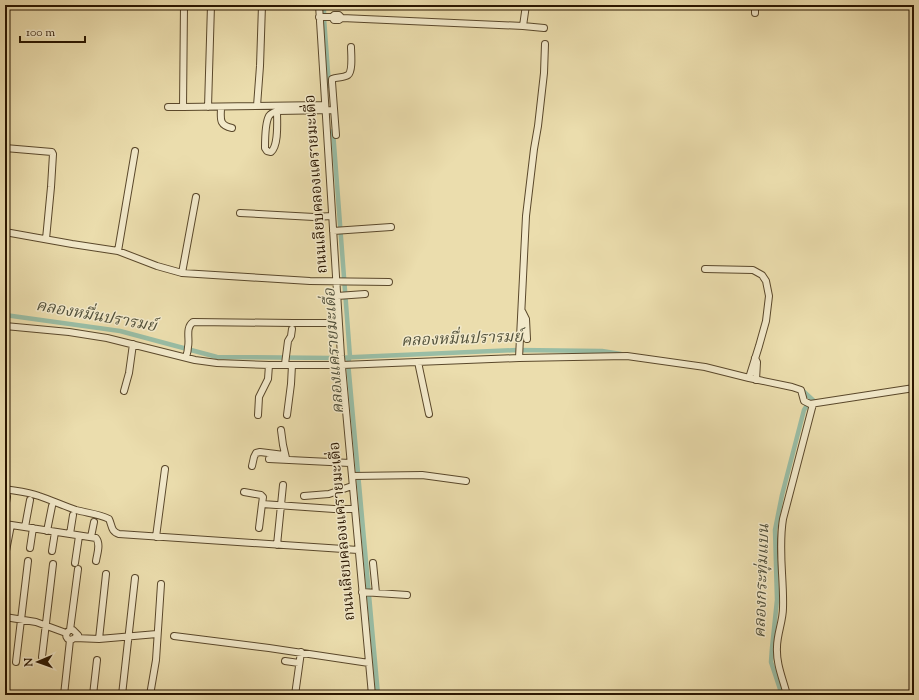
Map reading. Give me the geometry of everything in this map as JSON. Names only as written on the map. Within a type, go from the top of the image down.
[{"type":"street","points":[[183,107],[184,5]]},
{"type":"street","points":[[208,107],[211,5]]},
{"type":"street","points":[[257,106],[262,5]]},
{"type":"street","name":"ถนนเลียบคลองแครายมะเดื่อ","points":[[319,5],[325,17],[332,216],[337,230],[341,295],[338,323],[344,362],[350,463],[356,476],[352,486],[358,550],[369,593],[369,663],[372,695]]},
{"type":"street","points":[[523,26],[526,5]]},
{"type":"street","points":[[755,5],[755,13]]},
{"type":"street","points":[[325,17],[334,20],[339,20],[342,18],[544,28]]},
{"type":"street","points":[[519,354],[526,216],[544,73],[545,44]]},
{"type":"street","points":[[336,135],[328,109],[332,79],[349,74],[351,69],[351,47]]},
{"type":"street","points":[[168,107],[257,106],[328,109]]},
{"type":"street","points":[[221,107],[221,121],[223,125],[232,128]]},
{"type":"street","points":[[277,111],[276,142],[271,152],[267,151],[265,148],[268,116],[272,112],[277,111],[328,109]]},
{"type":"street","points":[[266,127],[276,127]]},
{"type":"street","points":[[5,148],[52,152],[53,154],[46,239]]},
{"type":"street","points":[[118,251],[135,151]]},
{"type":"street","points":[[182,273],[196,197]]},
{"type":"street","points":[[240,213],[314,217],[332,216]]},
{"type":"street","points":[[337,230],[391,227]]},
{"type":"street","points":[[5,232],[118,251],[157,266],[182,273],[240,277],[389,282]]},
{"type":"street","points":[[704,269],[753,270],[764,277],[766,281],[768,304],[763,332],[755,358],[753,376]]},
{"type":"street","points":[[341,295],[365,294]]},
{"type":"street","points":[[522,311],[526,319],[527,339]]},
{"type":"street","points":[[187,352],[189,328],[190,324],[193,322],[338,323]]},
{"type":"street","points":[[5,326],[69,332],[108,338],[133,344],[187,352],[205,362],[217,363],[268,365],[287,361],[418,362],[519,354],[627,356],[705,367],[753,376],[799,389],[802,392],[804,401],[810,404],[914,388]]},
{"type":"street","points":[[287,415],[291,384],[287,361],[288,341],[291,336],[292,329]]},
{"type":"street","points":[[124,391],[129,373],[133,344]]},
{"type":"street","points":[[418,362],[430,414]]},
{"type":"street","points":[[258,415],[259,397],[268,379],[268,365]]},
{"type":"street","points":[[787,695],[778,666],[777,655],[777,640],[783,608],[781,529],[810,404]]},
{"type":"street","points":[[280,430],[285,457]]},
{"type":"street","points":[[252,466],[256,453],[260,452],[285,457],[350,463]]},
{"type":"street","points":[[269,459],[285,457]]},
{"type":"street","points":[[156,538],[165,469]]},
{"type":"street","points":[[356,476],[422,475],[466,481]]},
{"type":"street","points":[[277,545],[283,485]]},
{"type":"street","points":[[304,496],[329,494],[352,486]]},
{"type":"street","points":[[5,489],[39,496],[70,508],[106,517],[109,519],[115,533],[118,534],[156,538],[358,550]]},
{"type":"street","points":[[244,492],[261,495],[263,497],[259,528]]},
{"type":"street","points":[[5,508],[7,497]]},
{"type":"street","points":[[25,527],[30,500]]},
{"type":"street","points":[[262,504],[354,509]]},
{"type":"street","points":[[47,531],[52,506]]},
{"type":"street","points":[[70,534],[73,515]]},
{"type":"street","points":[[91,538],[94,522]]},
{"type":"street","points":[[6,551],[8,524],[96,538],[99,544],[96,561]]},
{"type":"street","points":[[30,548],[33,528]]},
{"type":"street","points":[[52,551],[55,532]]},
{"type":"street","points":[[75,563],[79,536]]},
{"type":"street","points":[[16,662],[28,561]]},
{"type":"street","points":[[373,563],[369,593],[407,595]]},
{"type":"street","points":[[42,657],[53,564]]},
{"type":"street","points":[[78,569],[68,632],[66,636],[68,639],[99,639],[157,634]]},
{"type":"street","points":[[99,639],[106,574]]},
{"type":"street","points":[[122,695],[135,578]]},
{"type":"street","points":[[150,695],[156,660],[161,584]]},
{"type":"street","points":[[5,617],[36,622],[68,632],[73,630],[78,635],[73,639],[64,695]]},
{"type":"street","points":[[174,636],[300,652],[369,663]]},
{"type":"street","points":[[294,695],[300,652]]},
{"type":"street","points":[[93,695],[97,660]]},
{"type":"street","points":[[285,661],[299,663]]},
{"type":"waterway","name":"คลองแครายมะเดื่อ","points":[[324,5],[329,86]]},
{"type":"waterway","name":"คลองแครายมะเดื่อ","points":[[333,131],[350,357],[348,362],[378,695]]},
{"type":"waterway","name":"คลองหมื่นปรารมย์","points":[[5,315],[120,331],[217,357],[333,358],[517,350],[602,351],[621,354]]},
{"type":"waterway","name":"คลองกระทุ่มแบน","points":[[802,390],[815,402],[818,402]]},
{"type":"waterway","name":"คลองกระทุ่มแบน","points":[[782,695],[771,662],[777,600],[775,530],[782,495],[804,410],[809,402]]}]
